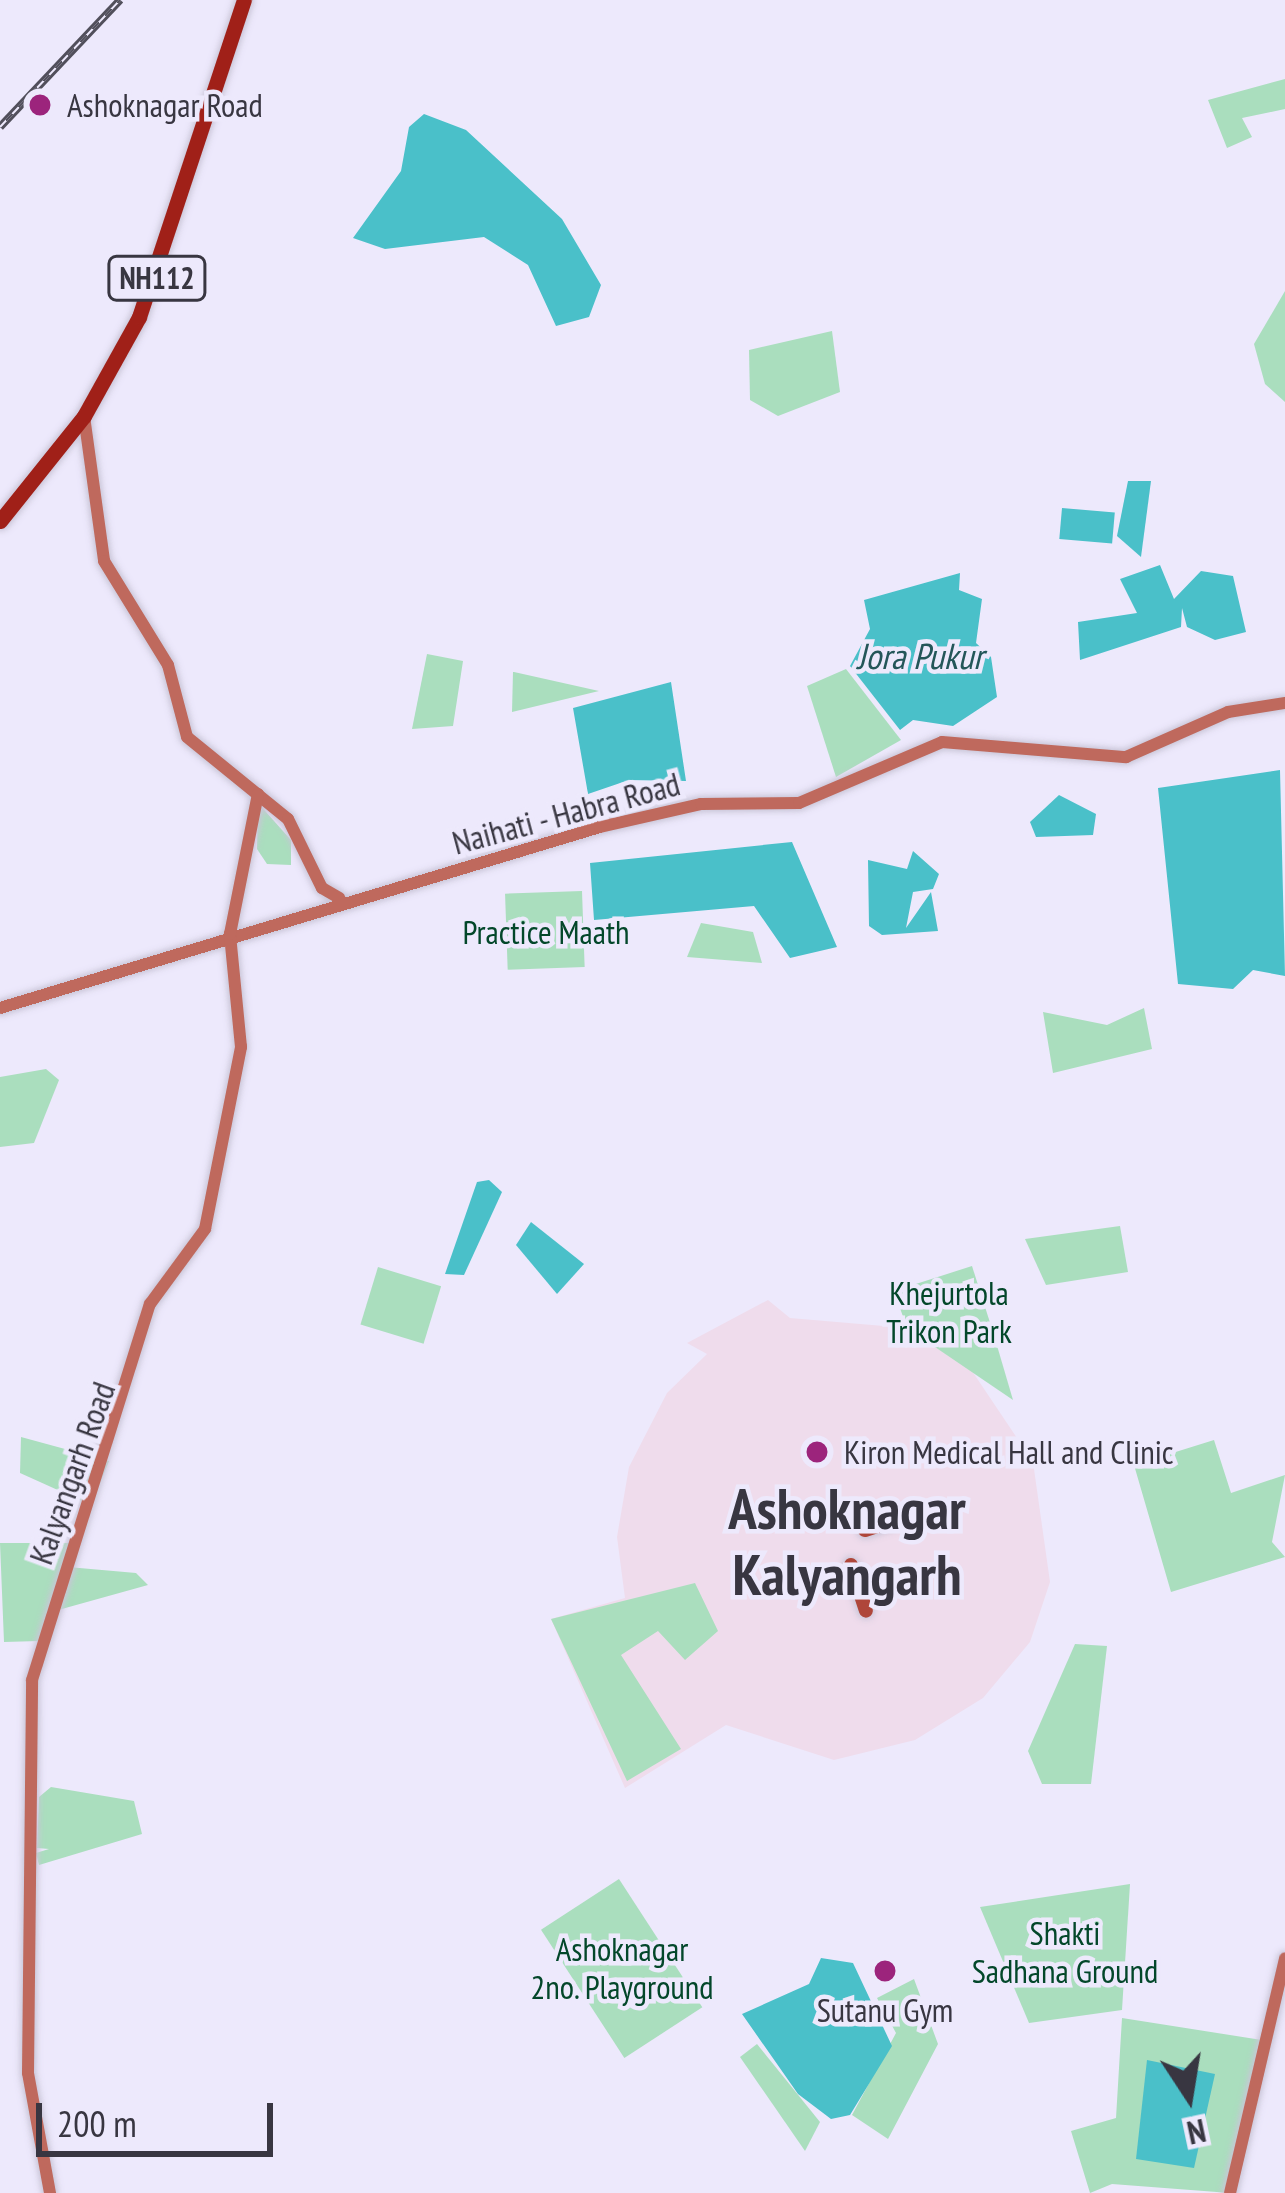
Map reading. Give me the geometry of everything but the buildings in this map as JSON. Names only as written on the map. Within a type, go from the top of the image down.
[{"type":"highway","name":"NH112","points":[[0,521],[84,416],[173,240],[244,0]]},
{"type":"main road","points":[[84,416],[97,452],[106,565],[168,664],[194,751],[258,794],[298,833],[322,888],[341,898]]},
{"type":"main road","points":[[64,444],[97,452]]},
{"type":"main road","name":"Naihati - Habra Road","points":[[0,1008],[341,898],[659,812],[799,803],[942,742],[1126,757],[1228,712],[1285,703]]},
{"type":"main road","name":"Kalyangarh Road","points":[[50,2193],[28,2073],[32,1681],[150,1304],[205,1229],[241,1047],[230,934],[258,794]]},
{"type":"main road","points":[[865,1530],[911,1515]]},
{"type":"main road","points":[[850,1565],[866,1611]]},
{"type":"main road","points":[[1230,2193],[1285,1958]]},
{"type":"shaded area","points":[[768,1300],[790,1318],[907,1328],[970,1368],[1033,1462],[1050,1582],[1030,1642],[983,1698],[915,1740],[834,1760],[726,1725],[625,1788],[551,1619],[625,1598],[617,1537],[629,1467],[667,1393],[707,1354],[687,1343]]},
{"type":"green space","points":[[1285,79],[1285,109],[1242,118],[1252,137],[1227,148],[1208,100]]},
{"type":"green space","points":[[1285,291],[1285,402],[1265,384],[1254,344]]},
{"type":"green space","points":[[832,331],[840,392],[778,416],[750,400],[749,350]]},
{"type":"green space","points":[[427,654],[463,661],[453,726],[412,729]]},
{"type":"green space","points":[[846,669],[901,740],[836,777],[807,686]]},
{"type":"green space","points":[[514,672],[599,691],[512,712]]},
{"type":"green space","points":[[258,803],[291,840],[291,865],[267,864],[257,849]]},
{"type":"green space","name":"Practice Maath","points":[[582,891],[585,967],[508,970],[505,894]]},
{"type":"green space","points":[[701,923],[753,932],[762,963],[687,957]]},
{"type":"green space","points":[[1144,1008],[1152,1049],[1053,1073],[1043,1012],[1107,1025]]},
{"type":"green space","points":[[46,1069],[59,1080],[34,1143],[0,1147],[0,1077]]},
{"type":"green space","points":[[1120,1226],[1128,1272],[1046,1285],[1025,1239]]},
{"type":"green space","name":"Khejurtola Trikon Park","points":[[972,1266],[1013,1400],[907,1328],[894,1291]]},
{"type":"green space","points":[[378,1267],[441,1286],[424,1344],[360,1324]]},
{"type":"green space","points":[[21,1437],[109,1461],[91,1505],[20,1473]]},
{"type":"green space","points":[[1214,1440],[1231,1493],[1285,1475],[1272,1542],[1285,1557],[1171,1592],[1134,1465]]},
{"type":"green space","points":[[0,1543],[77,1543],[68,1567],[136,1573],[148,1585],[51,1612],[39,1641],[4,1642]]},
{"type":"green space","points":[[695,1583],[718,1631],[685,1660],[658,1631],[621,1655],[681,1749],[627,1781],[551,1619]]},
{"type":"green space","points":[[1075,1644],[1107,1646],[1091,1784],[1042,1784],[1028,1751]]},
{"type":"green space","points":[[51,1787],[134,1801],[142,1834],[39,1865],[36,1853],[49,1849],[37,1848],[39,1797]]},
{"type":"green space","name":"Ashoknagar 2no. Playground","points":[[619,1879],[702,2007],[624,2058],[541,1930]]},
{"type":"green space","name":"Shakti Sadhana Ground","points":[[1130,1884],[1122,2010],[1029,2023],[980,1907]]},
{"type":"green space","points":[[914,1979],[938,2044],[888,2139],[852,2115],[896,2033],[877,1998]]},
{"type":"green space","points":[[1122,2018],[1268,2041],[1230,2193],[1112,2184],[1090,2193],[1071,2131],[1116,2118]]},
{"type":"green space","points":[[757,2044],[820,2122],[805,2151],[740,2057]]},
{"type":"water","points":[[424,114],[466,130],[562,219],[601,285],[589,317],[556,326],[528,265],[484,237],[385,249],[353,238],[401,171],[409,127]]},
{"type":"water","points":[[1128,481],[1151,481],[1141,557],[1117,536]]},
{"type":"water","points":[[1062,508],[1115,513],[1112,544],[1059,539]]},
{"type":"water","points":[[1160,565],[1174,599],[1201,571],[1233,576],[1246,632],[1215,640],[1187,627],[1182,608],[1181,627],[1080,660],[1078,622],[1137,613],[1120,579]]},
{"type":"water","name":"Jora Pukur","points":[[960,573],[959,590],[982,599],[976,643],[991,657],[997,697],[953,726],[913,720],[900,730],[850,666],[870,629],[864,600]]},
{"type":"water","points":[[671,682],[686,781],[629,780],[588,794],[573,708]]},
{"type":"water","points":[[1280,770],[1285,976],[1253,970],[1233,989],[1178,984],[1158,788]]},
{"type":"water","points":[[1059,795],[1096,814],[1093,835],[1036,837],[1030,822]]},
{"type":"water","points":[[792,842],[837,947],[790,958],[754,906],[594,920],[590,863]]},
{"type":"water","points":[[913,851],[939,874],[933,889],[913,892],[906,928],[931,892],[938,931],[882,935],[869,926],[868,860],[907,869]]},
{"type":"water","points":[[489,1180],[502,1192],[464,1275],[445,1274],[477,1182]]},
{"type":"water","points":[[531,1222],[584,1264],[557,1294],[516,1245]]},
{"type":"water","points":[[821,1958],[853,1963],[892,2046],[850,2115],[831,2119],[798,2094],[742,2014],[809,1984]]},
{"type":"water","points":[[1147,2060],[1215,2074],[1194,2168],[1136,2159]]},
{"type":"railway","points":[[0,127],[120,0]]},
{"type":"place","name":"Ashoknagar Road","points":[[40,105]]},
{"type":"place","name":"Kiron Medical Hall and Clinic","points":[[817,1452]]},
{"type":"place","name":"Sutanu Gym","points":[[885,1971]]},
{"type":"district","name":"Ashoknagar Kalyangarh","points":[[847,1542]]}]
